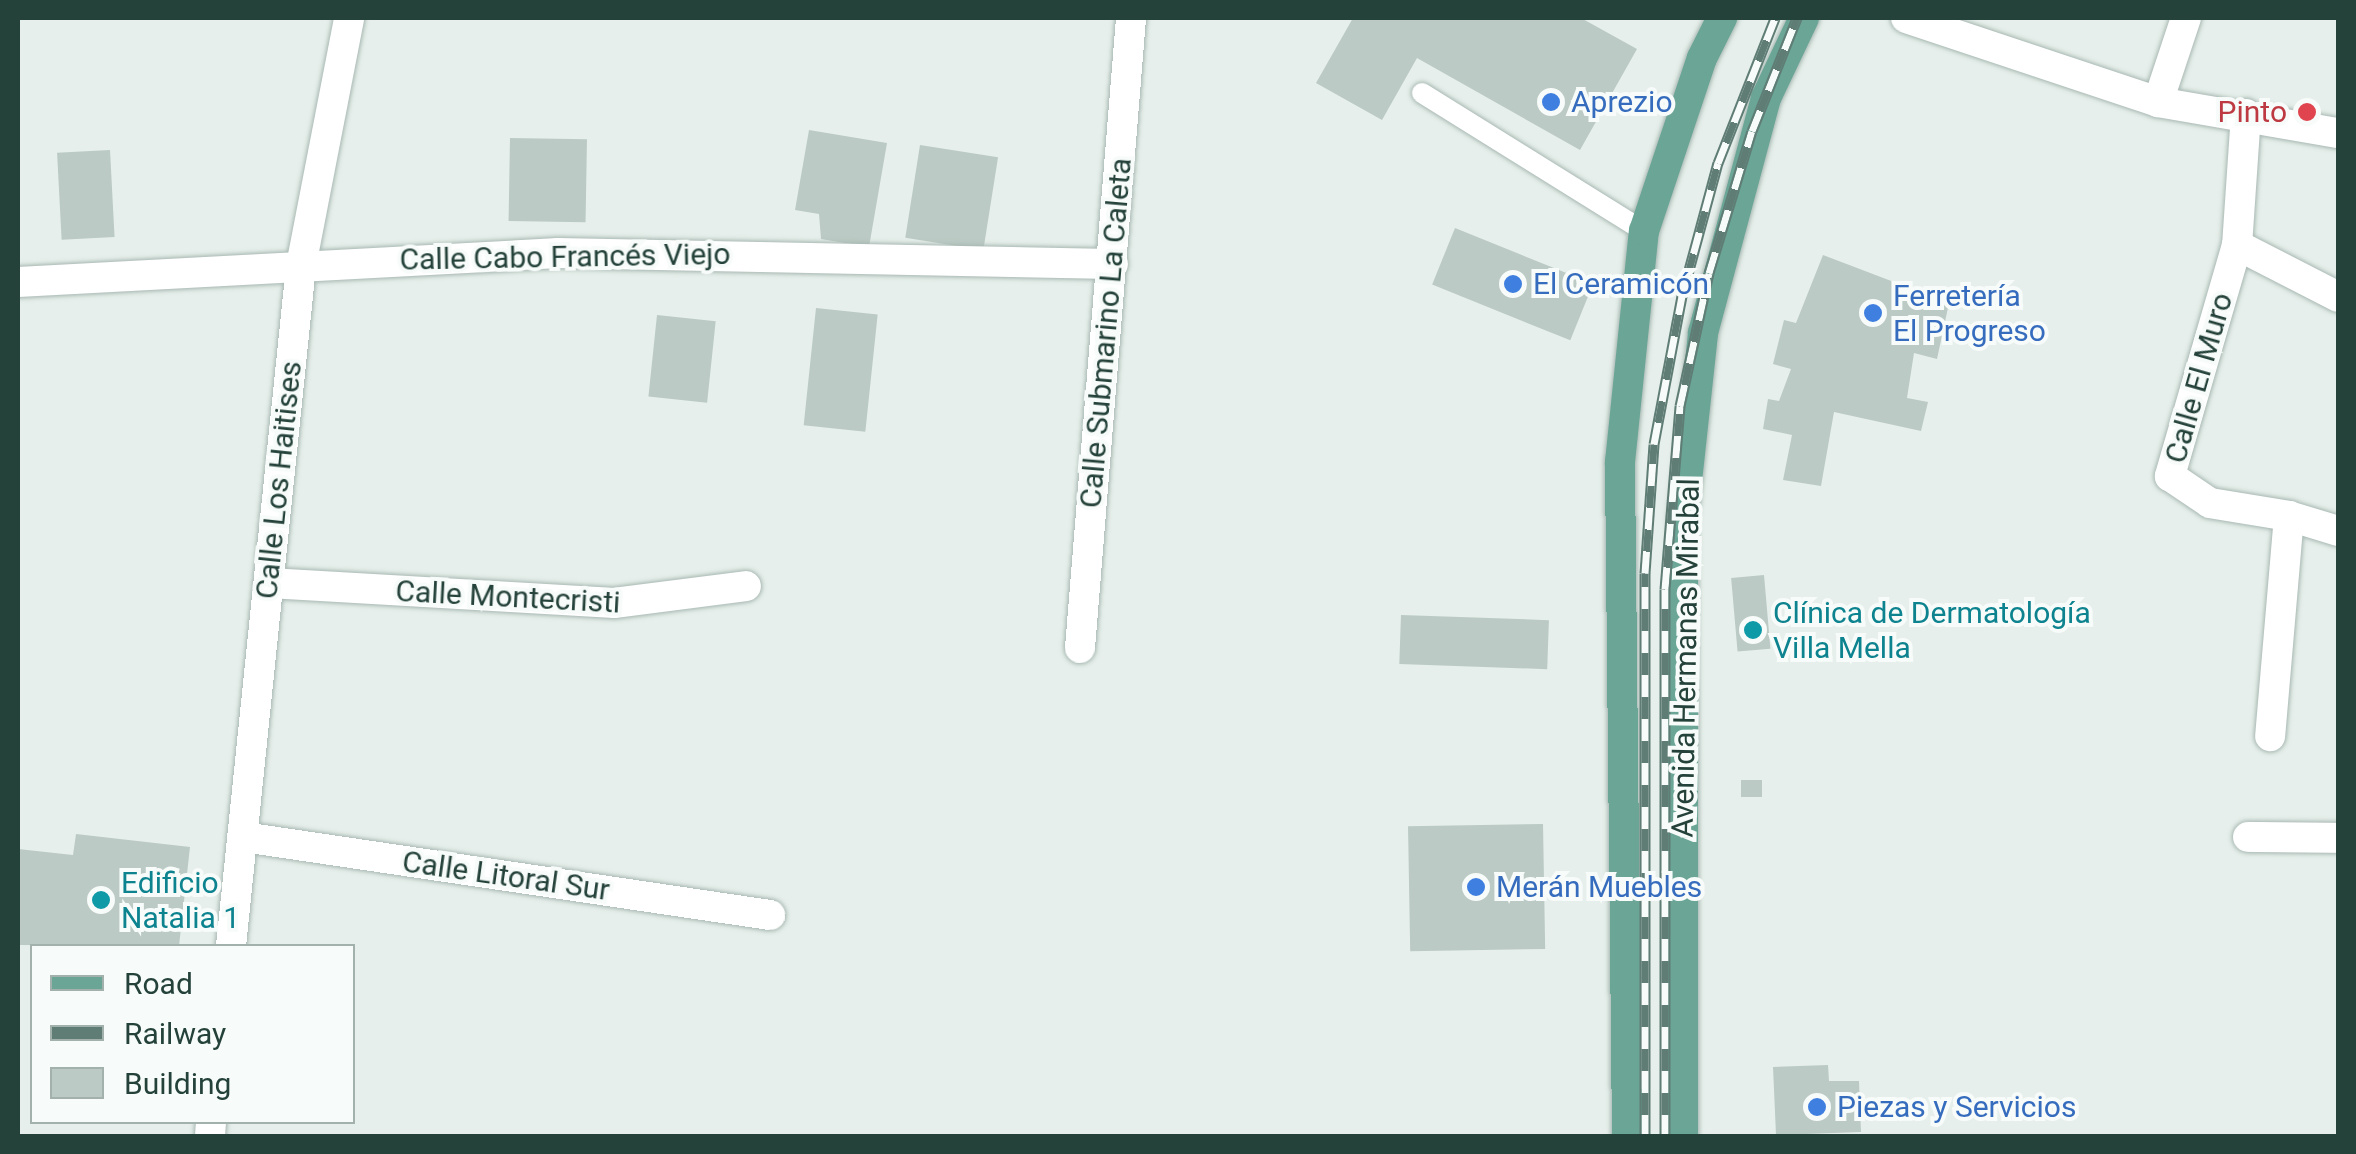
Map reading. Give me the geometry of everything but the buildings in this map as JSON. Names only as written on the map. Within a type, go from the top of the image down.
[{"type":"main road","name":"Avenida Hermanas Mirabal","points":[[1627,1136],[1620,462],[1644,231],[1702,58],[1722,18]]},
{"type":"main road","name":"Avenida Hermanas Mirabal","points":[[1684,1136],[1683,518],[1703,333],[1766,98],[1804,18]]},
{"type":"street","name":"Calle Los Haitises","points":[[231,944],[300,266],[348,18]]},
{"type":"street","name":"Calle Submarino La Caleta","points":[[1080,648],[1130,18]]},
{"type":"street","points":[[1906,18],[2158,102],[2246,114],[2338,134]]},
{"type":"street","points":[[2158,102],[2186,18]]},
{"type":"street","name":"Calle El Muro","points":[[2246,114],[2237,245],[2170,476],[2210,502],[2288,516]]},
{"type":"street","points":[[2237,245],[2338,296]]},
{"type":"street","name":"Calle Cabo Francés Viejo","points":[[18,282],[558,253],[1113,264]]},
{"type":"street","points":[[2270,736],[2288,516],[2338,531]]},
{"type":"street","name":"Calle Montecristi","points":[[269,583],[614,604],[746,586]]},
{"type":"street","name":"Calle Litoral Sur","points":[[243,837],[770,915]]},
{"type":"street","points":[[2248,837],[2338,838]]},
{"type":"lane","points":[[1422,94],[1644,231]]},
{"type":"railway","points":[[1645,1136],[1645,573],[1654,444],[1682,296],[1718,163],[1775,18]]},
{"type":"railway","points":[[1665,1136],[1665,589],[1680,406],[1709,273],[1752,131],[1797,18]]},
{"type":"place","name":"Aprezio","points":[[1551,102]]},
{"type":"place","name":"Pinto","points":[[2307,112]]},
{"type":"place","name":"El Ceramicón","points":[[1513,284]]},
{"type":"place","name":"Ferretería El Progreso","points":[[1873,313]]},
{"type":"place","name":"Clínica de Dermatología Villa Mella","points":[[1753,630]]},
{"type":"place","name":"Merán Muebles","points":[[1476,887]]},
{"type":"place","name":"Edificio Natalia 1","points":[[101,900]]},
{"type":"place","name":"Piezas y Servicios","points":[[1817,1107]]}]
